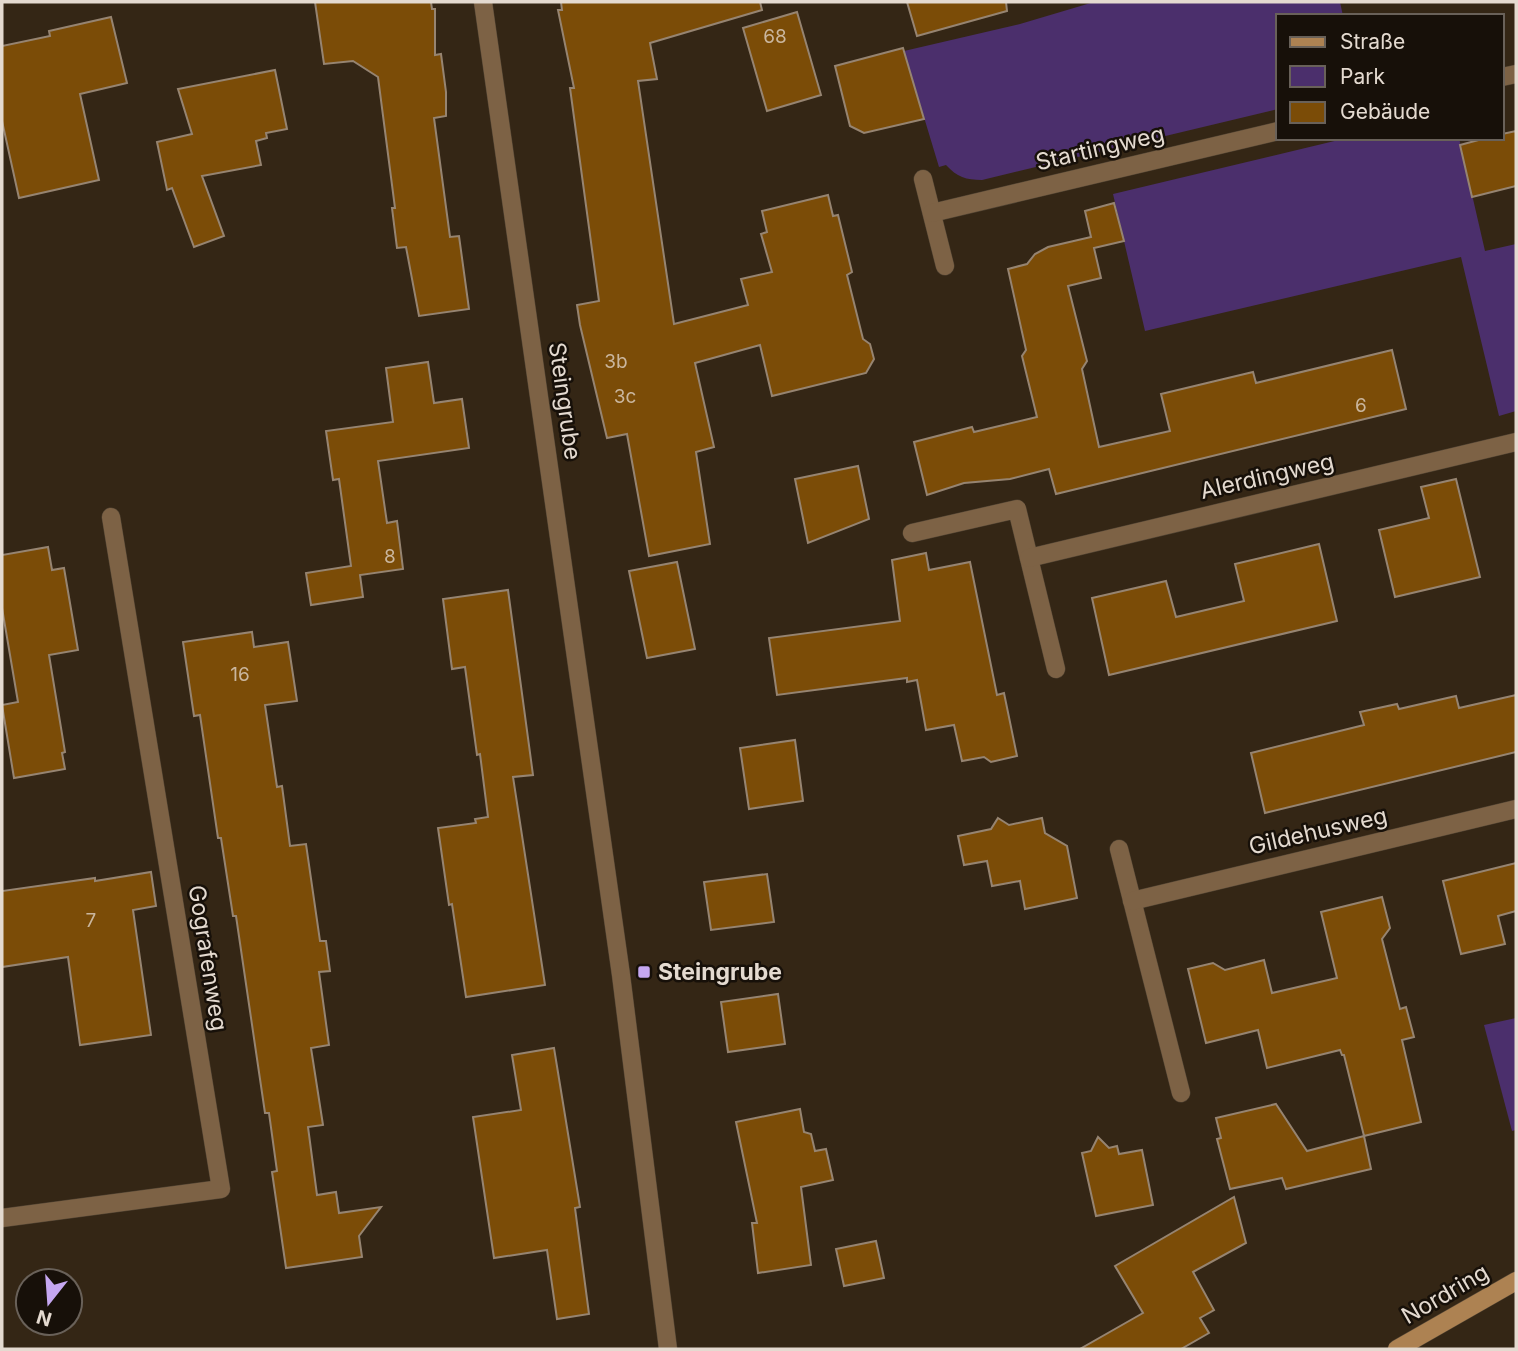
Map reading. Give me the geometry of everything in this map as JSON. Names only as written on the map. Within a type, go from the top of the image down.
[{"type":"main road","name":"Nordring","points":[[1397,1349],[1516,1281]]},
{"type":"street","name":"Steingrube","points":[[483,2],[621,975],[668,1349]]},
{"type":"street","name":"Startingweg","points":[[932,213],[1276,131]]},
{"type":"street","points":[[923,179],[945,266]]},
{"type":"street","name":"Alerdingweg","points":[[1029,558],[1516,442]]},
{"type":"street","points":[[912,533],[1017,509],[1056,669]]},
{"type":"street","name":"Gografenweg","points":[[2,1218],[221,1189],[111,517]]},
{"type":"street","name":"Gildehusweg","points":[[1132,901],[1516,809]]},
{"type":"street","points":[[1119,849],[1181,1093]]},
{"type":"green space","points":[[1094,2],[1340,2],[1343,14],[1276,14],[1276,109],[982,180],[962,177],[946,165],[939,167],[904,51],[1020,24]]},
{"type":"green space","points":[[1339,140],[1459,140],[1485,251],[1516,244],[1516,411],[1499,416],[1461,257],[1145,331],[1113,194]]},
{"type":"green space","points":[[1516,1018],[1516,1130],[1512,1131],[1484,1025]]},
{"type":"building","points":[[315,2],[431,2],[432,9],[435,9],[435,55],[441,54],[446,116],[434,118],[450,237],[459,236],[469,309],[419,316],[406,247],[397,248],[392,208],[395,208],[378,77],[353,61],[324,64]]},
{"type":"building","points":[[561,2],[760,2],[762,10],[650,43],[657,79],[638,81],[674,324],[748,305],[741,279],[772,272],[761,234],[767,232],[762,211],[828,195],[833,216],[838,215],[852,272],[847,275],[863,339],[870,344],[874,359],[866,373],[772,396],[760,345],[695,363],[714,447],[696,452],[710,544],[649,556],[627,434],[607,438],[577,305],[599,301],[570,88],[574,88],[558,10],[562,10]]},
{"type":"building","points":[[907,2],[1006,2],[1007,11],[917,36]]},
{"type":"building","points":[[797,12],[821,95],[767,111],[743,28]]},
{"type":"building","points":[[111,17],[127,83],[80,94],[99,180],[19,198],[2,121],[2,46],[50,36],[49,31]]},
{"type":"building","points":[[903,48],[924,119],[864,133],[850,126],[835,66]]},
{"type":"building","points":[[275,70],[287,129],[266,133],[267,138],[256,141],[261,165],[202,176],[224,236],[194,247],[172,188],[167,190],[157,142],[192,134],[178,89]]},
{"type":"building","points":[[1516,131],[1516,186],[1472,197],[1460,145],[1479,140],[1504,140],[1504,134]]},
{"type":"building","points":[[1114,203],[1124,241],[1094,248],[1101,278],[1068,286],[1087,361],[1082,369],[1099,447],[1170,431],[1161,394],[1253,372],[1256,383],[1392,350],[1406,409],[1056,494],[1049,469],[1010,479],[964,483],[927,495],[914,442],[972,427],[974,432],[1037,417],[1022,356],[1026,350],[1008,269],[1027,264],[1035,254],[1048,247],[1091,237],[1085,211]]},
{"type":"building","points":[[428,362],[434,403],[462,399],[469,448],[378,461],[387,523],[397,521],[403,569],[360,575],[363,597],[311,605],[306,573],[351,566],[339,479],[333,480],[326,431],[393,422],[386,368]]},
{"type":"building","points":[[858,466],[869,519],[808,543],[795,479]]},
{"type":"building","points":[[1456,479],[1480,577],[1395,597],[1379,530],[1429,518],[1421,487]]},
{"type":"building","points":[[1319,544],[1337,621],[1109,675],[1092,598],[1166,581],[1176,617],[1244,601],[1235,564]]},
{"type":"building","points":[[48,547],[52,570],[64,568],[78,650],[49,655],[65,752],[62,753],[65,769],[14,778],[2,705],[18,702],[2,608],[2,555]]},
{"type":"building","points":[[926,553],[929,570],[970,562],[997,695],[1004,693],[1017,756],[991,762],[984,757],[962,761],[954,725],[926,730],[917,680],[907,682],[907,678],[777,695],[769,638],[900,621],[892,560]]},
{"type":"building","points":[[677,562],[695,649],[647,658],[629,571]]},
{"type":"building","points":[[508,590],[533,775],[513,777],[545,985],[466,997],[438,828],[476,823],[475,819],[488,817],[465,667],[452,669],[443,599]]},
{"type":"building","points":[[252,632],[254,647],[288,642],[297,701],[265,705],[277,787],[282,786],[290,846],[306,844],[320,941],[326,941],[330,971],[319,972],[329,1045],[311,1048],[323,1125],[308,1127],[317,1195],[336,1192],[339,1213],[381,1207],[359,1236],[362,1257],[286,1268],[272,1172],[277,1171],[269,1113],[265,1113],[236,916],[233,916],[221,838],[218,838],[200,715],[194,716],[183,642]]},
{"type":"building","points":[[1516,695],[1516,752],[1265,813],[1251,753],[1364,725],[1360,712],[1397,704],[1399,709],[1456,696],[1459,708]]},
{"type":"building","points":[[795,740],[803,801],[749,809],[740,748]]},
{"type":"building","points":[[998,818],[1009,825],[1042,818],[1045,833],[1067,846],[1077,898],[1025,909],[1020,881],[992,886],[987,861],[964,865],[958,836],[991,829]]},
{"type":"building","points":[[1516,863],[1516,911],[1498,916],[1505,944],[1461,954],[1443,881]]},
{"type":"building","points":[[151,872],[156,906],[133,910],[151,1035],[80,1045],[68,957],[2,967],[2,891]]},
{"type":"building","points":[[767,874],[774,922],[711,930],[704,882]]},
{"type":"building","points":[[1382,897],[1390,928],[1382,939],[1400,1009],[1406,1007],[1414,1037],[1402,1040],[1421,1122],[1364,1136],[1344,1055],[1340,1050],[1267,1068],[1258,1030],[1206,1043],[1188,969],[1213,963],[1225,970],[1264,960],[1272,993],[1337,978],[1321,912]]},
{"type":"building","points":[[778,994],[785,1044],[728,1052],[721,1002]]},
{"type":"building","points":[[554,1048],[580,1207],[575,1208],[589,1314],[557,1319],[547,1250],[494,1258],[473,1117],[521,1110],[512,1055]]},
{"type":"building","points":[[1276,1104],[1307,1151],[1364,1136],[1371,1169],[1286,1189],[1282,1178],[1230,1189],[1217,1139],[1221,1138],[1216,1118]]},
{"type":"building","points":[[800,1109],[804,1132],[811,1134],[815,1151],[826,1149],[833,1180],[801,1187],[811,1265],[758,1273],[752,1223],[757,1223],[736,1122]]},
{"type":"building","points":[[1098,1137],[1109,1148],[1117,1146],[1119,1154],[1142,1150],[1153,1205],[1096,1216],[1082,1153],[1091,1151]]},
{"type":"building","points":[[1234,1197],[1246,1243],[1193,1272],[1214,1310],[1200,1318],[1209,1333],[1181,1349],[1080,1349],[1143,1313],[1115,1266]]},
{"type":"building","points":[[876,1241],[884,1278],[844,1286],[836,1249]]},
{"type":"place","name":"Steingrube","points":[[644,972]]}]
